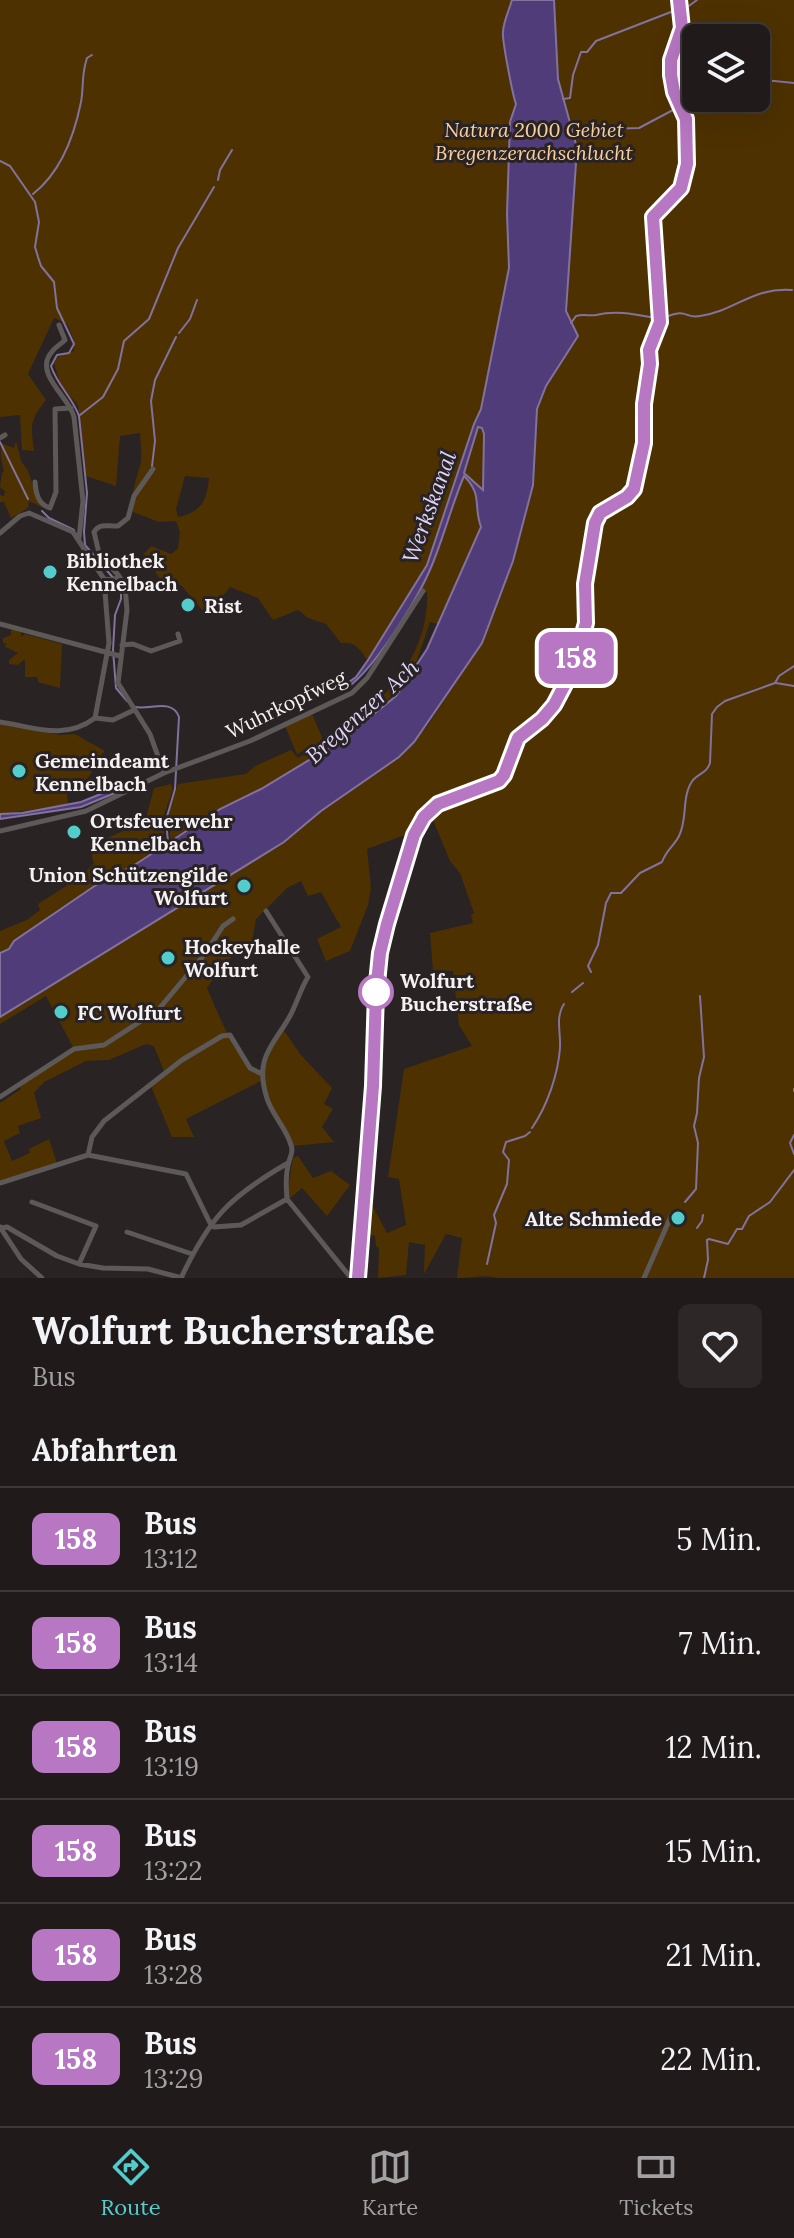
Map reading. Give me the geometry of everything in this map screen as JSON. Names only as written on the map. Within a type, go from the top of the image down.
[{"type":"street","points":[[358,1278],[380,953],[414,835],[424,817],[438,804],[499,781],[518,738],[542,719],[564,689],[586,623],[585,584],[595,523],[600,513],[627,497],[634,489],[644,443],[649,350],[660,322],[653,217],[681,188],[687,164],[686,119],[674,92],[671,75],[671,60],[682,28],[679,0]]},
{"type":"street","points":[[59,325],[65,340],[50,353],[47,365],[52,381],[72,408],[83,501],[79,539]]},
{"type":"street","points":[[35,482],[41,503],[50,508],[56,492],[55,409],[72,408]]},
{"type":"street","points":[[153,469],[134,496],[131,514],[118,526],[103,525],[94,532],[99,553],[125,586],[127,610],[118,683],[150,734],[164,773]]},
{"type":"street","points":[[0,533],[20,516],[29,513],[66,527],[79,539],[104,579],[108,654],[95,718]]},
{"type":"street","points":[[104,579],[116,578]]},
{"type":"street","name":"Wuhrkopfweg","points":[[0,831],[86,811],[164,773],[250,741],[357,689],[399,632],[423,591]]},
{"type":"street","points":[[0,624],[119,656]]},
{"type":"street","points":[[122,645],[133,644],[157,650],[180,641],[178,634]]},
{"type":"street","points":[[0,722],[62,732],[83,727],[95,718],[113,720],[134,707]]},
{"type":"street","points":[[266,911],[308,977],[292,1013],[269,1046],[263,1062],[266,1098],[293,1152],[288,1163],[287,1199],[351,1278]]},
{"type":"street","points":[[0,1097],[74,1049],[104,1045],[158,1010],[204,955],[223,926],[233,919]]},
{"type":"street","points":[[88,1155],[92,1137],[104,1121],[182,1060],[222,1036],[230,1035],[250,1068],[262,1074]]},
{"type":"street","points":[[0,1183],[88,1155],[186,1174],[214,1227],[241,1225],[287,1199]]},
{"type":"street","points":[[42,1278],[21,1259],[0,1228],[7,1227],[57,1256],[79,1264],[156,1270],[182,1278],[210,1223],[227,1204],[288,1163]]},
{"type":"street","points":[[32,1202],[96,1226],[79,1264]]},
{"type":"street","points":[[644,1278],[672,1214]]},
{"type":"street","points":[[127,1232],[192,1254]]},
{"type":"green space","name":"Natura 2000 Gebiet Bregenzerachschlucht","points":[[0,0],[794,0],[794,1278],[457,1278],[462,1238],[446,1234],[424,1274],[425,1245],[409,1242],[406,1275],[378,1278],[379,1248],[375,1236],[367,1234],[367,1210],[364,1209],[367,1196],[387,1233],[406,1225],[399,1179],[388,1177],[404,1069],[472,1046],[459,1025],[453,971],[433,970],[430,933],[473,923],[471,915],[474,913],[460,873],[450,861],[429,810],[413,832],[367,849],[371,888],[368,905],[350,951],[326,961],[317,939],[341,927],[321,892],[308,896],[301,881],[287,888],[256,919],[252,941],[223,964],[207,988],[238,1052],[255,1071],[263,1074],[264,1061],[283,1029],[301,1055],[332,1088],[324,1104],[333,1109],[322,1127],[334,1142],[292,1146],[267,1097],[263,1080],[186,1119],[194,1137],[172,1137],[151,1086],[165,1074],[154,1046],[146,1044],[109,1060],[86,1061],[44,1082],[34,1093],[41,1118],[18,1126],[20,1133],[4,1141],[12,1161],[49,1139],[57,1163],[0,1183],[0,1103],[21,1089],[19,1086],[74,1049],[46,996],[0,1024],[0,1017],[284,842],[321,811],[382,769],[426,728],[484,636],[430,622],[417,660],[386,703],[368,719],[339,742],[170,840],[169,810],[178,784],[246,774],[255,766],[291,750],[298,758],[345,729],[387,692],[417,646],[425,620],[427,592],[409,596],[367,660],[354,645],[341,643],[326,624],[308,618],[298,610],[273,620],[258,598],[230,587],[207,616],[181,585],[165,587],[144,554],[151,546],[171,554],[178,549],[180,532],[176,521],[159,522],[133,512],[133,494],[141,458],[140,433],[120,436],[116,486],[86,476],[78,405],[61,386],[54,363],[58,357],[74,351],[74,340],[67,324],[54,318],[28,374],[46,400],[32,424],[34,451],[22,450],[20,415],[0,417]],"holes":[[[185,476],[209,478],[201,504],[192,512],[178,517],[176,509]]]},
{"type":"green space","points":[[16,441],[21,461],[44,508],[29,501],[28,508],[11,518],[4,502],[0,502],[0,495],[4,496],[5,491],[0,487],[4,471],[1,443],[14,448]]},
{"type":"green space","points":[[11,629],[21,632],[21,637],[25,634],[62,644],[60,688],[38,682],[37,677],[25,677],[25,659],[18,665],[9,664],[9,660],[18,653],[3,643],[3,638],[11,635]]},
{"type":"green space","points":[[312,714],[324,742],[297,754],[285,726]]},
{"type":"green space","points":[[0,724],[60,735],[75,734],[105,751],[88,778],[67,793],[68,805],[0,814]]},
{"type":"green space","points":[[171,784],[173,789],[164,815],[164,843],[63,906],[0,953],[0,931],[27,920],[40,910],[38,904],[80,877],[94,864],[89,844],[145,821],[154,788]]},
{"type":"green space","points":[[298,1156],[313,1178],[331,1171],[350,1185],[327,1216],[302,1188],[289,1199],[287,1195],[293,1158]]},
{"type":"shaded area","points":[[512,0],[554,0],[558,79],[577,148],[566,311],[578,336],[546,386],[537,409],[533,485],[513,561],[482,643],[414,742],[399,757],[321,811],[284,842],[0,1017],[0,953],[96,885],[133,866],[220,809],[261,789],[339,742],[396,696],[427,649],[481,527],[474,489],[464,476],[432,565],[417,596],[380,653],[354,682],[342,691],[342,687],[356,677],[368,660],[427,565],[481,409],[509,268],[510,122],[516,104],[503,32]],"holes":[[[478,427],[484,434],[483,490],[464,473]]]},
{"type":"shaded area","points":[[135,780],[137,784],[81,807],[0,819],[0,814],[81,802]]},
{"type":"waterway","points":[[686,8],[697,0]]},
{"type":"waterway","points":[[563,99],[570,98],[573,75],[581,52],[587,52],[596,41],[676,10]]},
{"type":"waterway","points":[[33,194],[59,164],[70,141],[81,102],[85,64],[92,55]]},
{"type":"waterway","points":[[770,80],[794,83]]},
{"type":"waterway","points":[[571,130],[639,128],[673,110]]},
{"type":"waterway","points":[[218,180],[220,170],[232,150]]},
{"type":"waterway","points":[[0,161],[10,166],[35,202],[39,222],[35,247],[41,266],[54,282],[57,308],[74,344],[69,353],[57,355],[51,366],[79,416],[87,493],[85,545],[121,587],[121,599],[115,615],[113,650],[116,688],[127,701]]},
{"type":"waterway","points":[[80,415],[103,397],[118,369],[124,341],[149,319],[178,248],[214,187]]},
{"type":"waterway","points":[[664,318],[678,313],[695,316],[712,313],[766,292],[792,290]]},
{"type":"waterway","points":[[179,333],[190,319],[197,300]]},
{"type":"waterway","points":[[571,323],[576,316],[611,313],[655,318]]},
{"type":"waterway","points":[[152,466],[155,441],[151,401],[155,380],[176,337]]},
{"type":"waterway","points":[[0,442],[28,499]]},
{"type":"waterway","points":[[42,511],[49,518],[74,530]]},
{"type":"waterway","points":[[591,972],[588,966],[598,945],[606,903],[611,893],[621,893],[640,873],[662,862],[679,836],[689,786],[710,763],[712,714],[725,701],[775,683],[779,676],[794,666]]},
{"type":"waterway","points":[[776,683],[794,686]]},
{"type":"waterway","points":[[135,707],[166,706],[176,711],[179,717],[175,789],[166,820],[168,842]]},
{"type":"waterway","points":[[572,992],[583,983]]},
{"type":"waterway","points":[[685,1202],[696,1189],[698,1143],[694,1126],[704,1057],[700,996]]},
{"type":"waterway","points":[[532,1128],[554,1079],[560,1048],[560,1015],[564,1004]]},
{"type":"waterway","points":[[487,1264],[496,1223],[494,1215],[507,1184],[509,1160],[503,1152],[506,1142],[530,1132]]},
{"type":"waterway","points":[[794,1135],[790,1143],[794,1154]]},
{"type":"waterway","points":[[704,1278],[708,1260],[707,1240],[728,1244],[749,1216],[770,1202],[794,1170]]},
{"type":"waterway","points":[[697,1228],[703,1215]]},
{"type":"bus line","name":"158","points":[[358,1278],[379,963],[387,924],[414,835],[424,817],[438,804],[499,781],[518,738],[554,705],[573,669],[586,623],[585,584],[595,523],[600,513],[627,497],[634,489],[644,443],[649,350],[660,322],[652,223],[654,214],[669,203],[681,188],[687,164],[686,119],[674,92],[671,75],[671,60],[682,28],[679,0]]},
{"type":"place","name":"Bibliothek Kennelbach","points":[[50,572]]},
{"type":"place","name":"Rist","points":[[188,605]]},
{"type":"place","name":"Gemeindeamt Kennelbach","points":[[19,771]]},
{"type":"place","name":"Ortsfeuerwehr Kennelbach","points":[[74,832]]},
{"type":"place","name":"Union Schützengilde Wolfurt","points":[[244,886]]},
{"type":"place","name":"Hockeyhalle Wolfurt","points":[[168,958]]},
{"type":"place","name":"Wolfurt Bucherstraße","points":[[376,992]]},
{"type":"place","name":"FC Wolfurt","points":[[61,1012]]},
{"type":"place","name":"Alte Schmiede","points":[[678,1218]]},
{"type":"water label","name":"Werkskanal","points":[[429,507]]},
{"type":"water label","name":"Bregenzer Ach","points":[[362,711]]}]
